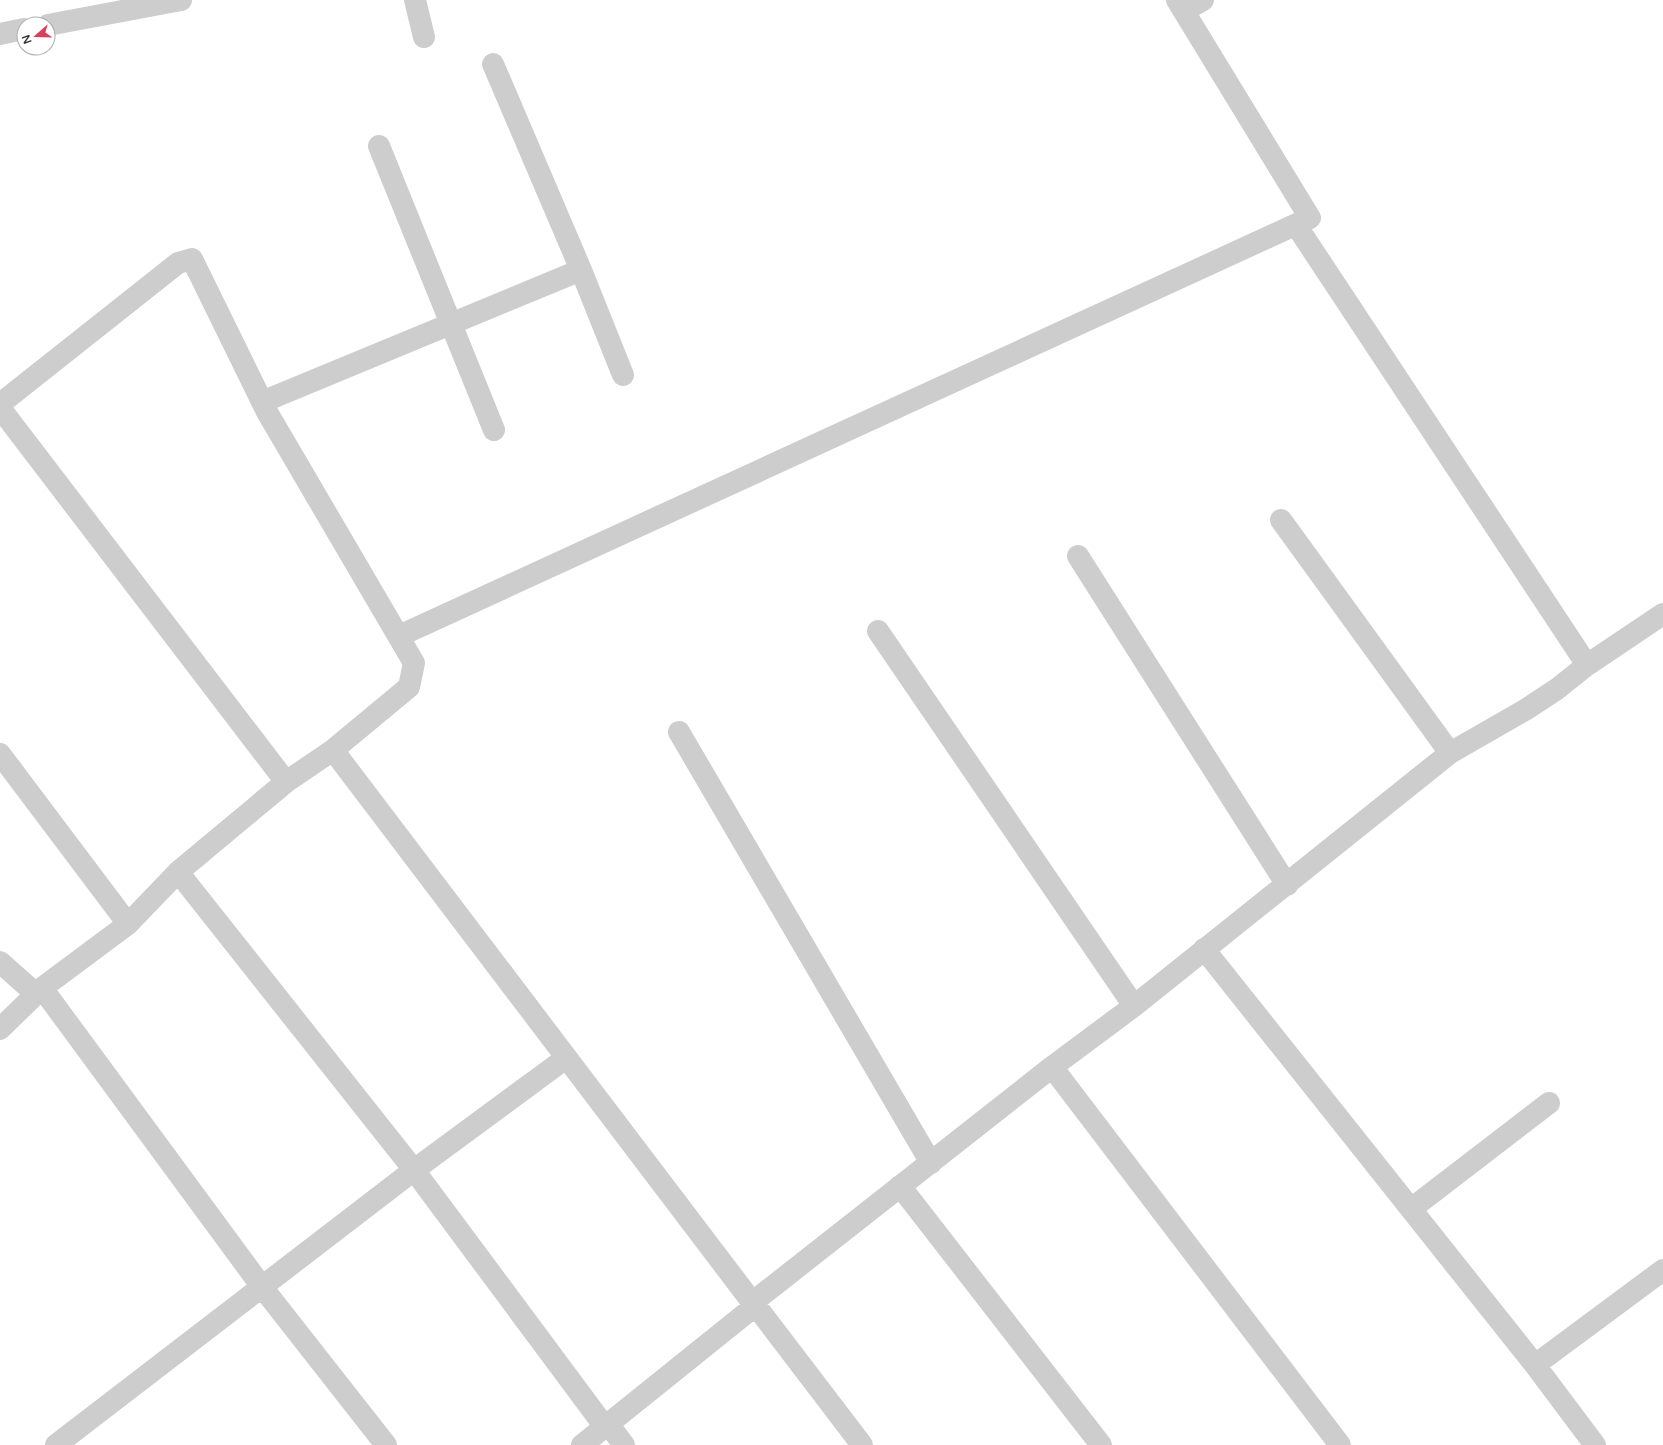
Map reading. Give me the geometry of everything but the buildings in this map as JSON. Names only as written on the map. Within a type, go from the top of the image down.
[{"type":"street","points":[[56,23],[181,0]]},
{"type":"street","points":[[415,0],[424,37]]},
{"type":"street","points":[[399,636],[1310,218],[1180,6],[1203,0]]},
{"type":"street","points":[[0,34],[16,31]]},
{"type":"street","points":[[493,64],[582,270],[623,375]]},
{"type":"street","points":[[379,146],[494,430]]},
{"type":"street","points":[[1296,225],[1587,665]]},
{"type":"street","points":[[0,404],[178,263],[192,259],[262,402],[414,663],[409,687],[334,750],[286,782],[178,872],[128,924],[39,991],[0,1029]]},
{"type":"street","points":[[262,402],[582,270]]},
{"type":"street","points":[[0,408],[286,782]]},
{"type":"street","points":[[1281,520],[1450,753]]},
{"type":"street","points":[[1078,556],[1287,885]]},
{"type":"street","points":[[582,1445],[900,1186],[1052,1067],[1134,1006],[1450,753],[1525,710],[1557,689],[1587,665],[1659,624]]},
{"type":"street","points":[[878,631],[1134,1006]]},
{"type":"street","points":[[679,732],[931,1163]]},
{"type":"street","points":[[334,750],[566,1058],[862,1445]]},
{"type":"street","points":[[0,754],[128,924]]},
{"type":"street","points":[[178,872],[414,1170],[606,1425],[624,1445]]},
{"type":"street","points":[[1204,949],[1535,1365],[1595,1445]]},
{"type":"street","points":[[0,962],[39,991],[262,1287],[386,1445]]},
{"type":"street","points":[[56,1445],[414,1170],[566,1058]]},
{"type":"street","points":[[1052,1067],[1340,1445]]},
{"type":"street","points":[[1411,1209],[1549,1103]]},
{"type":"street","points":[[900,1186],[1101,1445]]},
{"type":"street","points":[[1535,1365],[1663,1270]]}]
